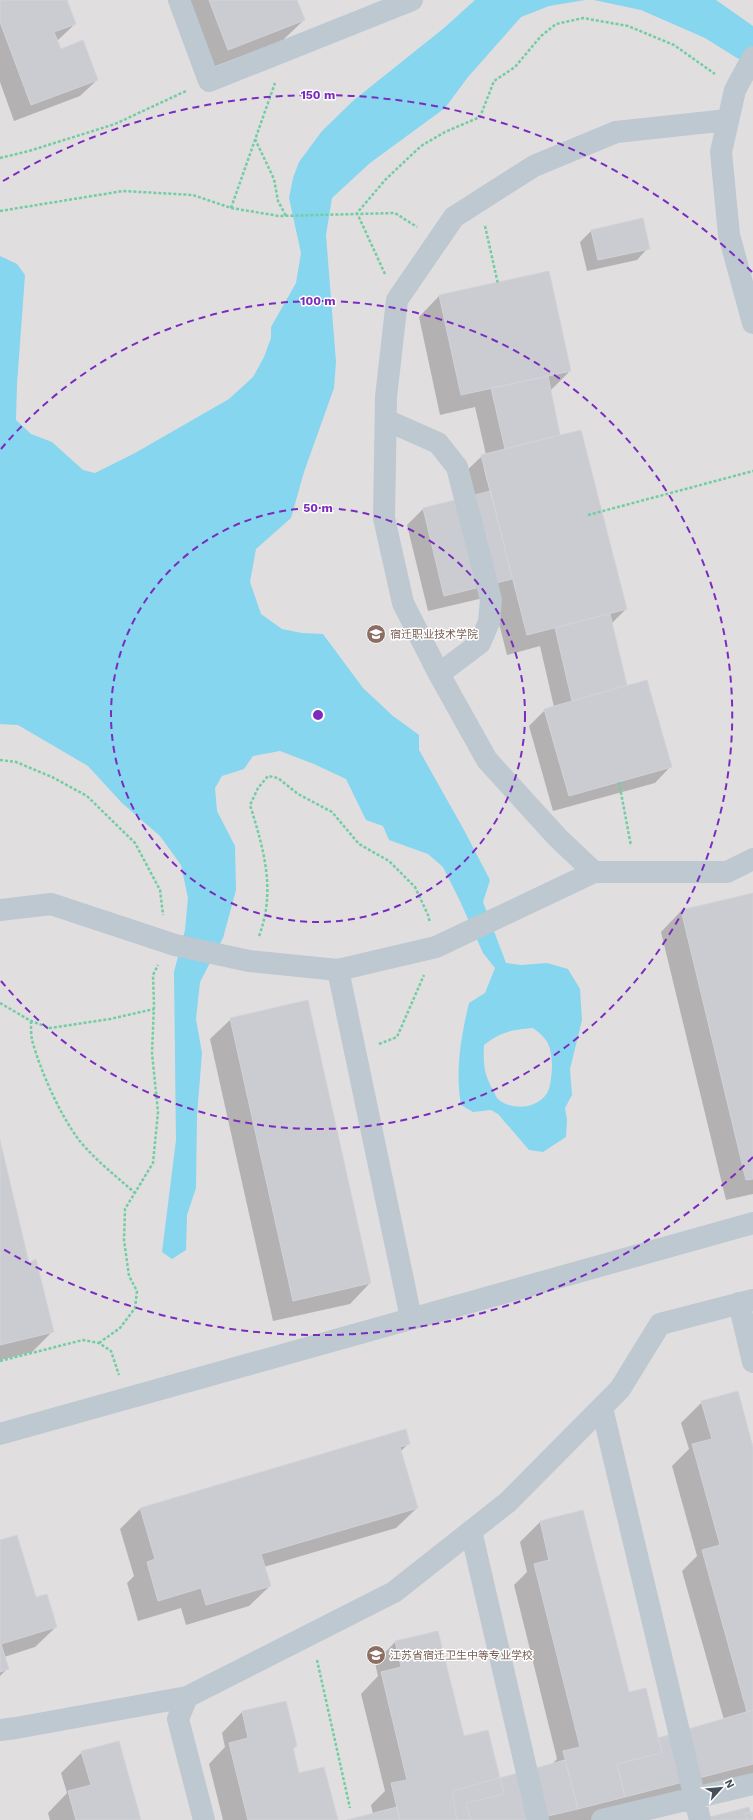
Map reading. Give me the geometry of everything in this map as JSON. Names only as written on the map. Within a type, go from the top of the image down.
[{"type":"lane","points":[[179,0],[208,81],[412,0]]},
{"type":"lane","points":[[753,57],[734,90],[721,152],[729,235],[753,323]]},
{"type":"lane","points":[[594,872],[558,838],[487,760],[439,674],[403,603],[384,518],[386,397],[397,300],[454,217],[534,166],[616,132],[728,120]]},
{"type":"lane","points":[[386,420],[438,443],[457,467],[491,600],[489,622],[480,643],[439,674]]},
{"type":"lane","points":[[0,910],[51,904],[172,944],[242,960],[338,970],[436,947],[594,872],[727,872],[753,859]]},
{"type":"lane","points":[[338,970],[411,1318]]},
{"type":"lane","points":[[0,1434],[753,1223]]},
{"type":"lane","points":[[0,1730],[187,1697],[394,1592],[508,1502],[602,1408],[620,1389],[660,1324],[746,1301],[753,1362]]},
{"type":"lane","points":[[602,1408],[700,1820]]},
{"type":"lane","points":[[471,1531],[538,1820]]},
{"type":"lane","points":[[187,1697],[178,1719],[204,1820]]},
{"type":"lane","points":[[602,1820],[753,1784]]},
{"type":"path","points":[[357,213],[386,179],[421,146],[445,132],[480,117],[494,81],[515,67],[541,36],[556,24],[583,18],[628,26],[674,44],[706,66],[734,90]]},
{"type":"path","points":[[231,208],[286,50]]},
{"type":"path","points":[[0,158],[29,151],[116,124],[208,81]]},
{"type":"path","points":[[255,138],[272,173],[278,200],[286,216]]},
{"type":"path","points":[[0,211],[123,191],[193,194],[231,208],[286,216],[346,213],[395,213],[438,241]]},
{"type":"path","points":[[480,201],[498,284]]},
{"type":"path","points":[[357,213],[397,300]]},
{"type":"path","points":[[588,515],[753,471]]},
{"type":"path","points":[[0,760],[16,762],[52,777],[87,796],[135,844],[160,890],[172,944],[153,975],[154,1009],[152,1053],[158,1112],[153,1163],[125,1209],[124,1240],[129,1276],[137,1291],[135,1308],[120,1328],[99,1343]]},
{"type":"path","points":[[242,960],[263,924],[268,882],[262,845],[250,806],[258,788],[268,776],[278,778],[298,794],[332,812],[359,844],[389,861],[415,887],[428,915],[436,947],[397,1037],[370,1047],[355,1050]]},
{"type":"path","points":[[619,782],[637,872]]},
{"type":"path","points":[[0,1003],[30,1021],[50,1028],[110,1019],[154,1009]]},
{"type":"path","points":[[30,1021],[32,1039],[48,1082],[57,1102],[79,1139],[102,1164],[135,1193]]},
{"type":"path","points":[[0,1361],[83,1340],[99,1343],[111,1351],[126,1398]]},
{"type":"path","points":[[311,1634],[350,1808]]},
{"type":"shaded area","name":"宿迁职业技术学院","points":[[0,0],[753,0],[753,1820],[0,1820]]},
{"type":"water","points":[[475,0],[585,0],[549,6],[521,17],[468,77],[445,108],[370,163],[332,198],[326,235],[336,362],[334,388],[304,472],[291,518],[256,549],[250,582],[261,614],[282,629],[302,633],[323,634],[363,688],[393,716],[419,735],[419,750],[490,880],[483,902],[506,963],[521,965],[547,963],[568,969],[580,989],[582,1020],[570,1069],[572,1095],[565,1108],[567,1120],[566,1137],[543,1152],[529,1150],[498,1114],[491,1110],[473,1112],[461,1105],[459,1092],[460,1054],[469,1003],[485,993],[495,968],[483,953],[443,867],[428,854],[389,840],[383,826],[366,820],[346,779],[314,764],[280,751],[253,756],[244,769],[222,776],[215,788],[217,811],[235,846],[236,890],[223,938],[200,982],[196,1019],[202,1053],[197,1115],[196,1188],[187,1215],[186,1250],[172,1259],[162,1252],[176,1140],[174,972],[185,930],[188,898],[181,865],[160,836],[122,803],[88,766],[18,725],[0,724],[0,256],[17,264],[25,275],[17,384],[16,420],[31,434],[52,442],[83,470],[95,473],[135,453],[229,399],[253,377],[264,357],[271,338],[271,327],[296,283],[301,253],[289,198],[293,178],[299,162],[322,131],[354,100],[444,28]],"holes":[[[533,1028],[548,1043],[551,1052],[552,1070],[549,1089],[545,1095],[534,1104],[520,1107],[505,1104],[497,1098],[486,1074],[484,1063],[484,1045],[502,1034],[513,1031]]]},
{"type":"water","points":[[594,0],[716,0],[753,26],[753,68],[705,38],[641,10]]},
{"type":"building","points":[[0,0],[67,0],[76,24],[54,32],[61,49],[83,40],[98,80],[31,105],[0,22]]},
{"type":"building","points":[[209,0],[297,0],[305,20],[228,50]]},
{"type":"building","points":[[643,218],[650,249],[598,260],[591,230]]},
{"type":"building","points":[[549,271],[571,371],[461,395],[439,295]]},
{"type":"building","points":[[548,376],[560,435],[505,449],[491,388]]},
{"type":"building","points":[[581,430],[627,609],[527,635],[481,455]]},
{"type":"building","points":[[491,491],[512,579],[444,596],[423,508]]},
{"type":"building","points":[[610,614],[627,685],[572,701],[555,628]]},
{"type":"building","points":[[647,680],[672,767],[569,796],[544,709]]},
{"type":"building","points":[[753,893],[753,1179],[746,1180],[681,910]]},
{"type":"building","points":[[308,1000],[371,1283],[293,1301],[230,1018]]},
{"type":"building","points":[[0,1140],[29,1263],[36,1259],[54,1332],[0,1345]]},
{"type":"building","points":[[738,1391],[753,1447],[753,1710],[747,1712],[702,1550],[720,1545],[692,1444],[712,1439],[701,1401]]},
{"type":"building","points":[[406,1429],[410,1444],[400,1447],[418,1508],[261,1554],[271,1586],[206,1605],[201,1588],[158,1601],[147,1562],[155,1559],[140,1508]]},
{"type":"building","points":[[583,1510],[629,1692],[646,1688],[662,1753],[617,1764],[625,1797],[578,1809],[563,1751],[580,1747],[534,1564],[549,1560],[540,1521]]},
{"type":"building","points":[[17,1535],[36,1597],[47,1594],[57,1627],[1,1644],[9,1669],[0,1672],[0,1540]]},
{"type":"building","points":[[438,1631],[464,1736],[488,1730],[504,1794],[466,1803],[471,1820],[400,1820],[391,1783],[407,1780],[381,1672],[401,1667],[395,1641]]},
{"type":"building","points":[[286,1701],[297,1746],[293,1748],[299,1773],[324,1767],[338,1820],[248,1820],[229,1743],[248,1738],[242,1711]]},
{"type":"building","points":[[753,1710],[753,1764],[625,1797],[617,1764],[662,1753],[658,1738]]},
{"type":"building","points":[[119,1741],[141,1820],[76,1820],[68,1791],[91,1785],[81,1751]]},
{"type":"building","points":[[565,1760],[578,1809],[531,1820],[457,1820],[452,1791]]},
{"type":"building","points":[[397,1807],[400,1820],[347,1820]]},
{"type":"building","points":[[749,1807],[753,1820],[698,1820]]},
{"type":"building","points":[[753,1812],[753,1820],[747,1820],[745,1814]]},
{"type":"place","name":"宿迁职业技术学院","points":[[376,634]]},
{"type":"place","name":"江苏省宿迁卫生中等专业学校","points":[[376,1655]]}]
